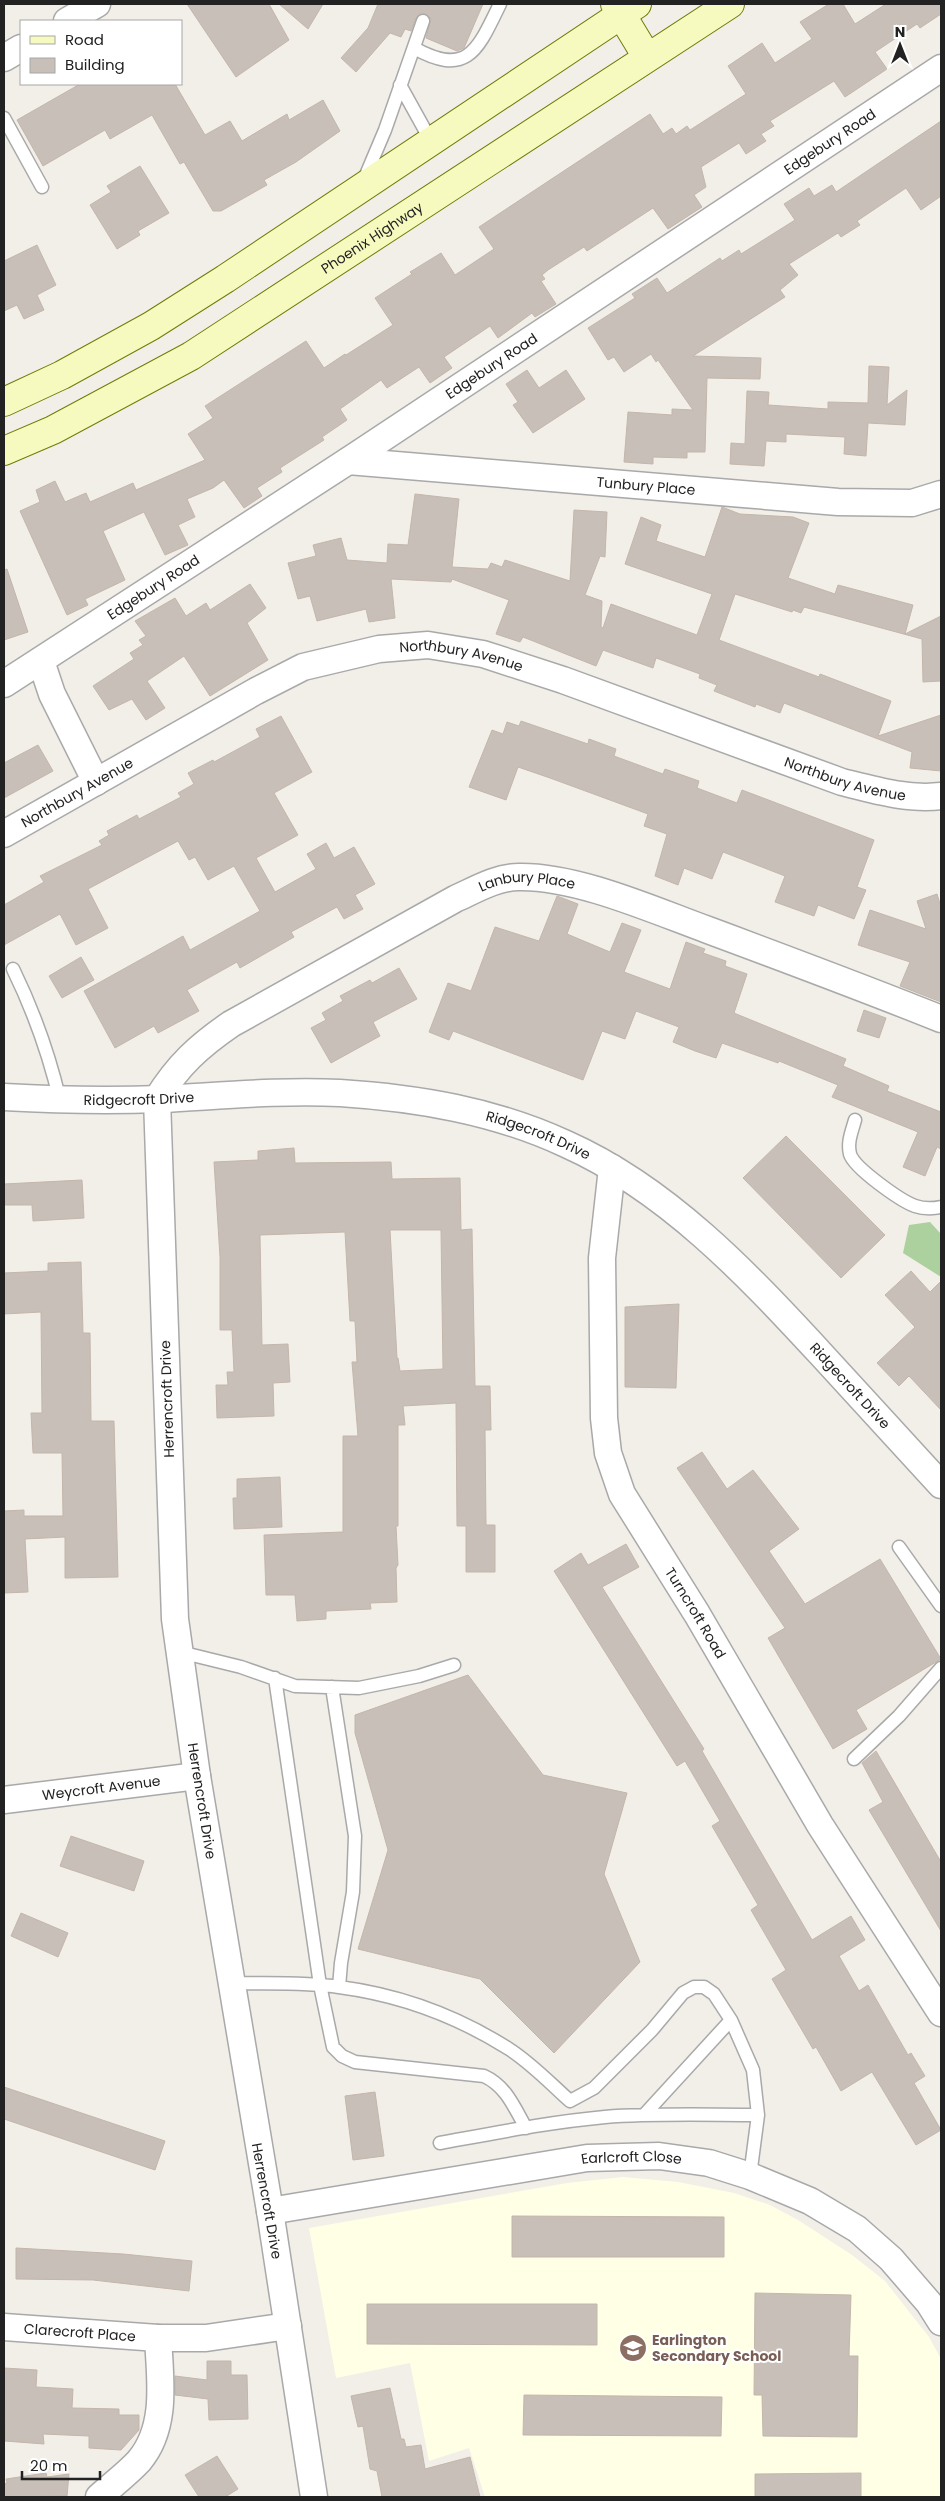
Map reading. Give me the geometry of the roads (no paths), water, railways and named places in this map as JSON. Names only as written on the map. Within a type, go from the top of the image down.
[{"type":"main road","name":"Phoenix Highway","points":[[4,451],[54,430],[192,356],[730,4]]},
{"type":"main road","points":[[4,402],[62,375],[151,326],[360,189],[624,7],[647,57]]},
{"type":"street","points":[[69,20],[97,4]]},
{"type":"street","points":[[4,58],[20,49]]},
{"type":"street","name":"Edgebury Road","points":[[4,684],[348,461],[941,68]]},
{"type":"street","name":"Tunbury Place","points":[[348,461],[838,502],[912,503],[941,494]]},
{"type":"street","name":"Northbury Avenue","points":[[4,834],[256,691],[303,667],[379,649],[428,646],[483,654],[563,680],[842,782],[883,792],[929,798],[941,796]]},
{"type":"street","points":[[41,661],[52,694],[96,782]]},
{"type":"street","name":"Lanbury Place","points":[[157,1099],[181,1065],[202,1044],[231,1024],[455,899],[488,884],[517,877],[557,881],[658,912],[941,1018]]},
{"type":"street","name":"Ridgecroft Drive","points":[[4,1096],[60,1100],[339,1093],[435,1103],[500,1118],[566,1144],[612,1168],[656,1197],[710,1240],[780,1310],[941,1485]]},
{"type":"street","name":"Herrencroft Drive","points":[[157,1099],[175,1619],[197,1776],[270,2211],[314,2497]]},
{"type":"street","name":"Turncroft Road","points":[[612,1168],[604,1219],[602,1258],[604,1418],[608,1453],[622,1494],[697,1614],[820,1825],[941,2013]]},
{"type":"street","name":"Weycroft Avenue","points":[[4,1800],[197,1776]]},
{"type":"street","name":"Earlcroft Close","points":[[270,2211],[586,2158],[659,2156],[709,2163],[750,2176],[810,2201],[857,2230],[891,2259],[929,2303],[941,2322]]},
{"type":"street","name":"Clarecroft Place","points":[[4,2327],[158,2338],[206,2338],[288,2326]]},
{"type":"street","points":[[99,2497],[139,2461],[152,2440],[159,2414],[158,2338]]},
{"type":"lane","points":[[414,48],[432,58],[452,62],[467,56],[481,42],[500,4]]},
{"type":"lane","points":[[360,189],[424,21]]},
{"type":"lane","points":[[400,85],[431,141]]},
{"type":"lane","points":[[4,118],[42,187]]},
{"type":"lane","points":[[13,969],[32,1007],[49,1055],[60,1100]]},
{"type":"lane","points":[[856,1120],[848,1143],[850,1155],[863,1172],[913,1206],[929,1209],[941,1207]]},
{"type":"lane","points":[[899,1548],[941,1606]]},
{"type":"lane","points":[[180,1652],[275,1678],[295,1686],[359,1688],[388,1683],[454,1665]]},
{"type":"lane","points":[[854,1759],[900,1716],[941,1668]]},
{"type":"lane","points":[[275,1678],[320,1985],[333,2047],[342,2056],[355,2062],[484,2076],[496,2081],[504,2089],[526,2128]]},
{"type":"lane","points":[[332,1687],[355,1836],[353,1892],[341,1963],[339,1987]]},
{"type":"lane","points":[[232,1983],[339,1987],[402,1999],[436,2011],[480,2032],[511,2050],[570,2101],[572,2120]]},
{"type":"lane","points":[[570,2101],[594,2088],[689,1989],[700,1986],[709,1989],[731,2020],[753,2070],[758,2115],[750,2176]]},
{"type":"lane","points":[[644,2114],[731,2020]]},
{"type":"lane","points":[[440,2143],[572,2120],[644,2114],[758,2115]]},
{"type":"place","name":"Earlington Secondary School","points":[[633,2348]]}]
